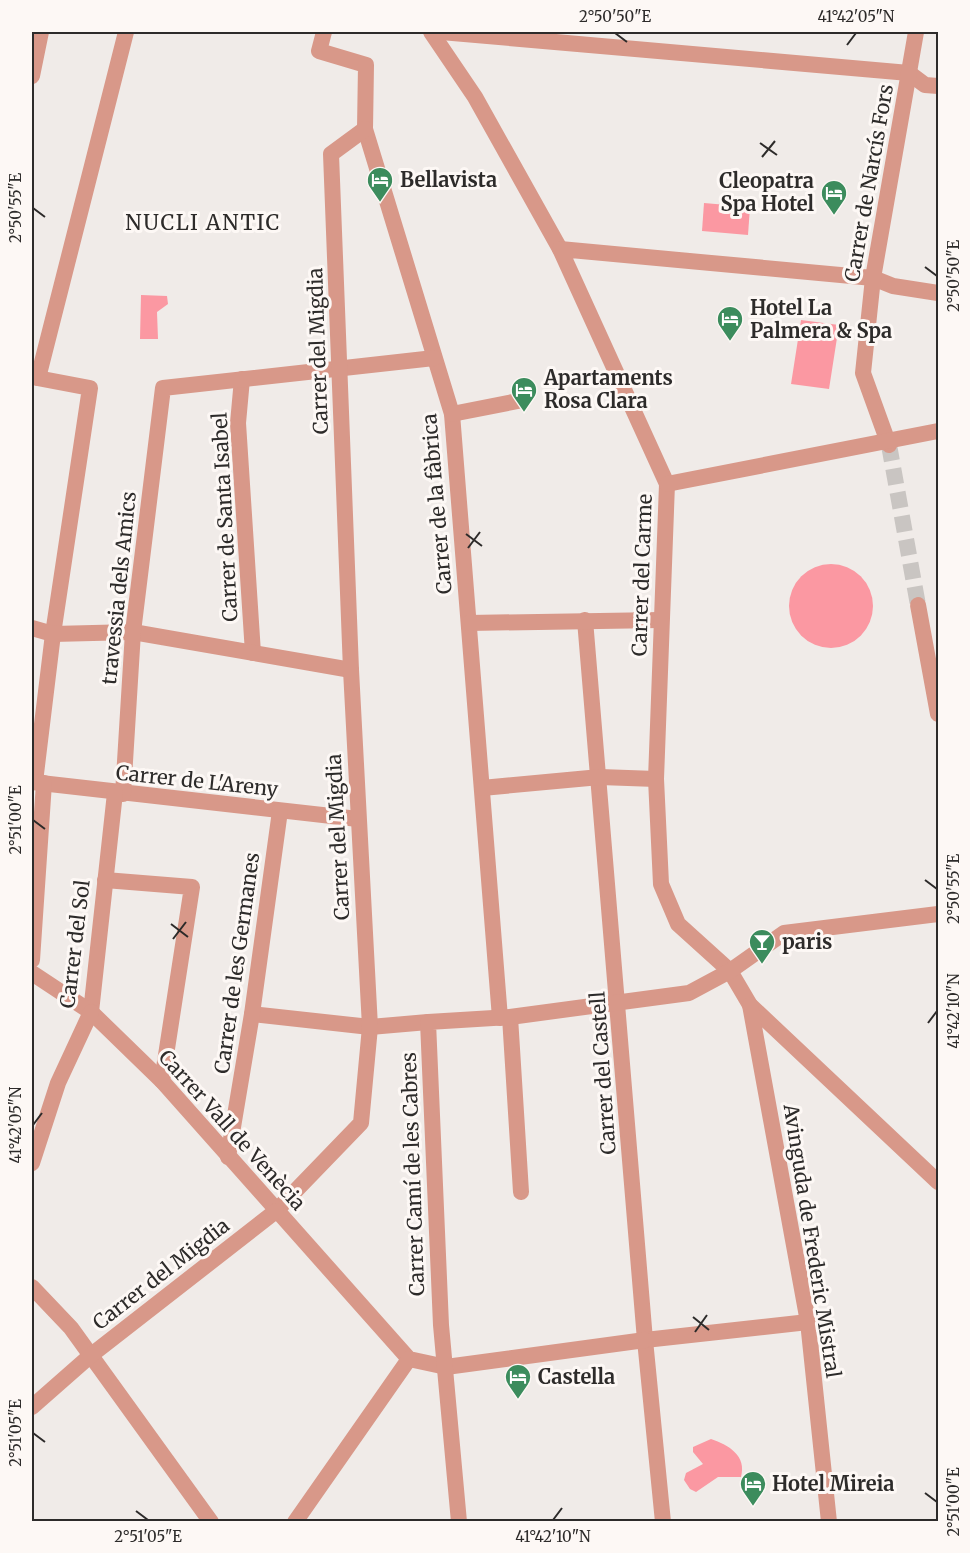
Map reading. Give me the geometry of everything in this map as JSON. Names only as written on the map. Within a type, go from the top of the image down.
[{"type":"street","points":[[32,76],[41,32]]},
{"type":"street","points":[[32,960],[37,782],[53,634],[90,388],[35,378],[126,32]]},
{"type":"street","name":"Carrer de la fàbrica","points":[[324,32],[319,51],[366,65],[365,129],[452,414],[482,788],[521,1192]]},
{"type":"street","name":"Carrer del Carme","points":[[431,32],[475,97],[560,249],[667,484],[660,620],[656,779],[661,884],[678,924],[730,971]]},
{"type":"street","points":[[441,32],[909,73],[932,86]]},
{"type":"street","name":"Carrer de Narcís Fors","points":[[888,442],[863,373],[873,278],[916,32]]},
{"type":"street","name":"Carrer del Migdia","points":[[32,1407],[90,1356],[276,1211],[361,1123],[370,1027],[351,670],[331,154],[365,129]]},
{"type":"street","points":[[560,249],[873,278],[893,286],[939,292]]},
{"type":"street","points":[[242,379],[434,358]]},
{"type":"street","name":"travessia dels Amics","points":[[119,794],[133,632],[163,388],[242,379]]},
{"type":"street","name":"Carrer de Santa Isabel","points":[[242,379],[238,423],[254,653]]},
{"type":"street","points":[[452,414],[518,401]]},
{"type":"street","points":[[667,484],[939,431]]},
{"type":"street","points":[[918,604],[939,714]]},
{"type":"street","name":"Carrer del Castell","points":[[585,620],[619,1002],[645,1340],[663,1521]]},
{"type":"street","points":[[469,623],[660,620]]},
{"type":"street","points":[[32,628],[53,634],[133,632],[351,670]]},
{"type":"street","points":[[482,788],[600,777],[656,779]]},
{"type":"street","name":"Carrer de L'Areny","points":[[37,782],[119,794],[358,819]]},
{"type":"street","name":"Carrer del Sol","points":[[32,1162],[58,1083],[91,1012],[105,880],[119,794]]},
{"type":"street","name":"Carrer de les Germanes","points":[[228,1157],[252,1014],[280,811]]},
{"type":"street","points":[[105,880],[192,887],[162,1081]]},
{"type":"street","points":[[252,1014],[370,1027],[505,1017],[689,993],[730,971],[784,933],[939,914]]},
{"type":"street","points":[[730,971],[750,1005],[939,1182]]},
{"type":"street","name":"Carrer Vall de Venècia","points":[[32,973],[91,1012],[162,1081],[409,1359]]},
{"type":"street","name":"Avinguda de Frederic Mistral","points":[[750,1005],[808,1322],[829,1521]]},
{"type":"street","name":"Carrer Camí de les Cabres","points":[[428,1022],[441,1325],[459,1521]]},
{"type":"street","points":[[32,1287],[71,1328],[211,1521]]},
{"type":"street","points":[[295,1521],[409,1359],[446,1367],[464,1366],[645,1340],[808,1322]]},
{"type":"shaded area","points":[[704,203],[750,207],[748,235],[702,231]]},
{"type":"shaded area","points":[[141,295],[167,296],[168,304],[157,312],[158,339],[140,339]]},
{"type":"shaded area","points":[[801,320],[839,325],[829,389],[791,384]]},
{"type":"shaded area","points":[[831,564],[854,571],[866,583],[873,606],[866,629],[854,641],[831,648],[808,641],[796,629],[789,606],[796,583],[808,571]]},
{"type":"shaded area","points":[[711,1439],[730,1448],[739,1457],[741,1477],[718,1477],[696,1492],[690,1489],[684,1480],[686,1473],[703,1464],[693,1452],[693,1447]]},
{"type":"tunnel","points":[[889,445],[918,605]]},
{"type":"place","name":"Bellavista","points":[[380,203]]},
{"type":"place","name":"Cleopatra Spa Hotel","points":[[834,216]]},
{"type":"place","name":"Hotel La Palmera & Spa","points":[[730,342]]},
{"type":"place","name":"Apartaments Rosa Clara","points":[[524,413]]},
{"type":"place","name":"paris","points":[[762,965]]},
{"type":"place","name":"Castella","points":[[518,1400]]},
{"type":"place","name":"Hotel Mireia","points":[[753,1507]]},
{"type":"district","name":"NUCLI ANTIC","points":[[203,223]]}]
